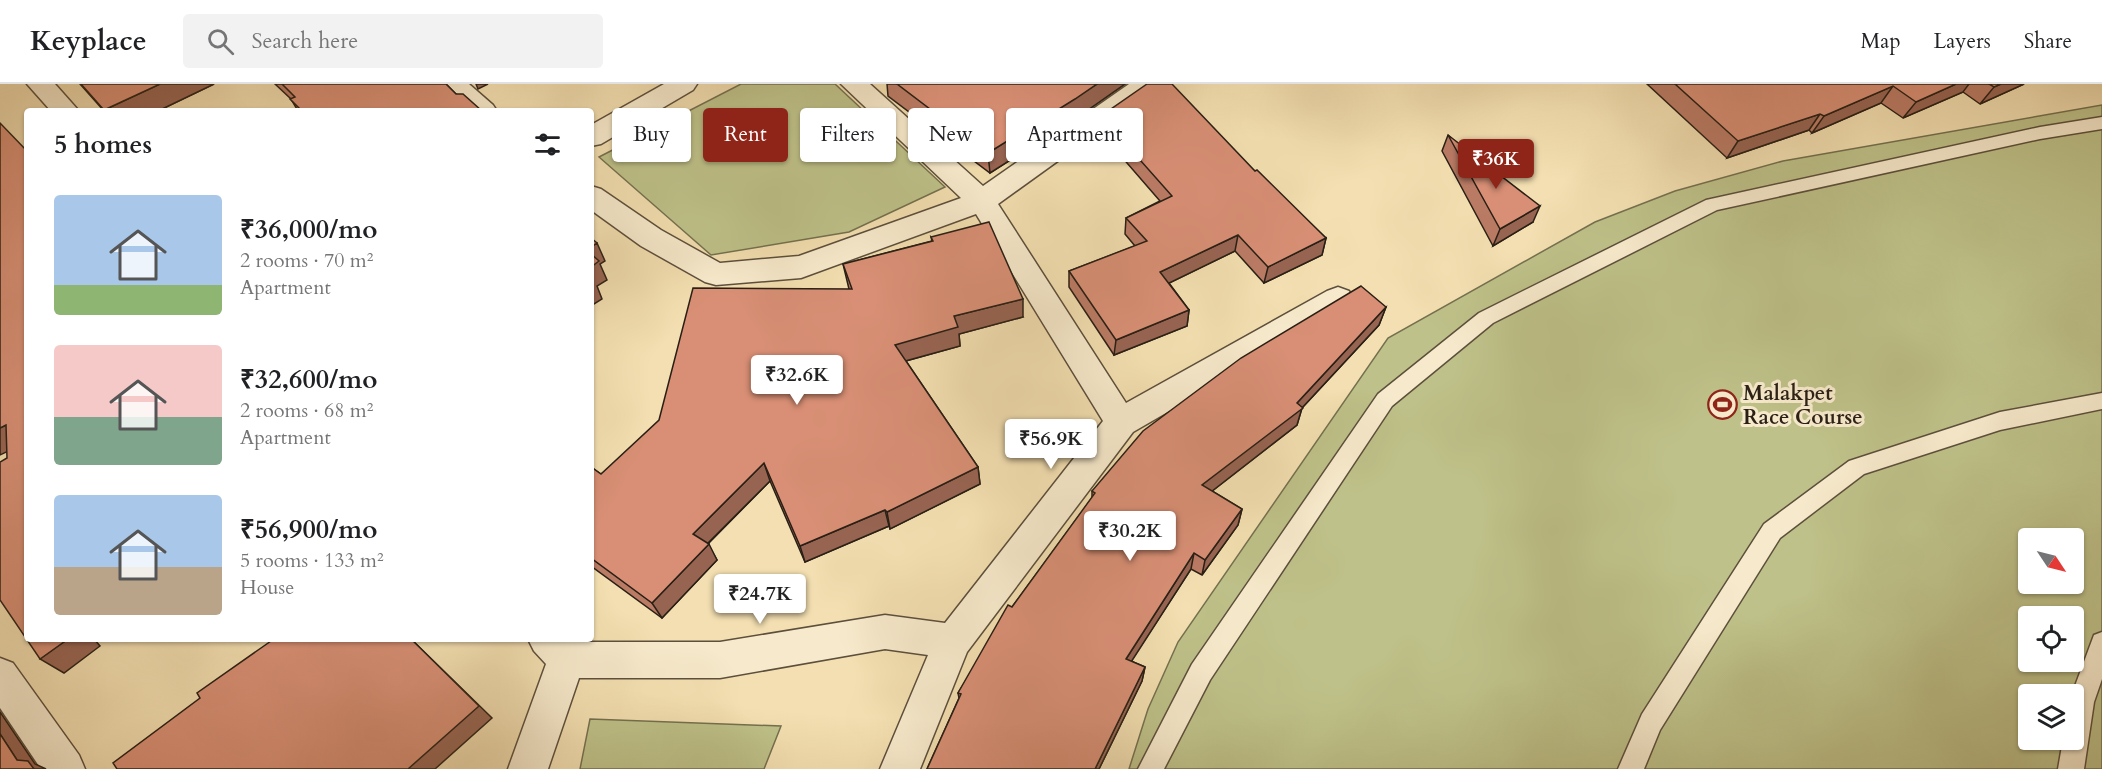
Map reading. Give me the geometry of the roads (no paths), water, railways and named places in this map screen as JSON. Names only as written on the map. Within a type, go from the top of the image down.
[{"type":"street","points":[[40,84],[63,108]]},
{"type":"street","points":[[452,84],[480,108]]},
{"type":"street","points":[[594,134],[684,84]]},
{"type":"street","points":[[854,84],[982,201],[1121,422]]},
{"type":"street","points":[[594,198],[651,238],[716,274],[801,267],[982,201],[1146,85]]},
{"type":"street","points":[[900,769],[953,641],[1121,422],[1338,299]]},
{"type":"street","points":[[528,769],[556,650],[720,660],[885,632],[953,641]]},
{"type":"street","points":[[0,676],[65,769]]},
{"type":"lane","points":[[1151,769],[1201,672],[1384,400],[1486,318],[1712,205],[2040,133],[2102,123]]},
{"type":"lane","points":[[1632,769],[1651,722],[1772,531],[1857,466],[2000,421],[2102,401]]},
{"type":"lane","points":[[2071,769],[2082,702],[2102,643]]},
{"type":"place","name":"Malakpet Race Course","points":[[1722,405]]}]
